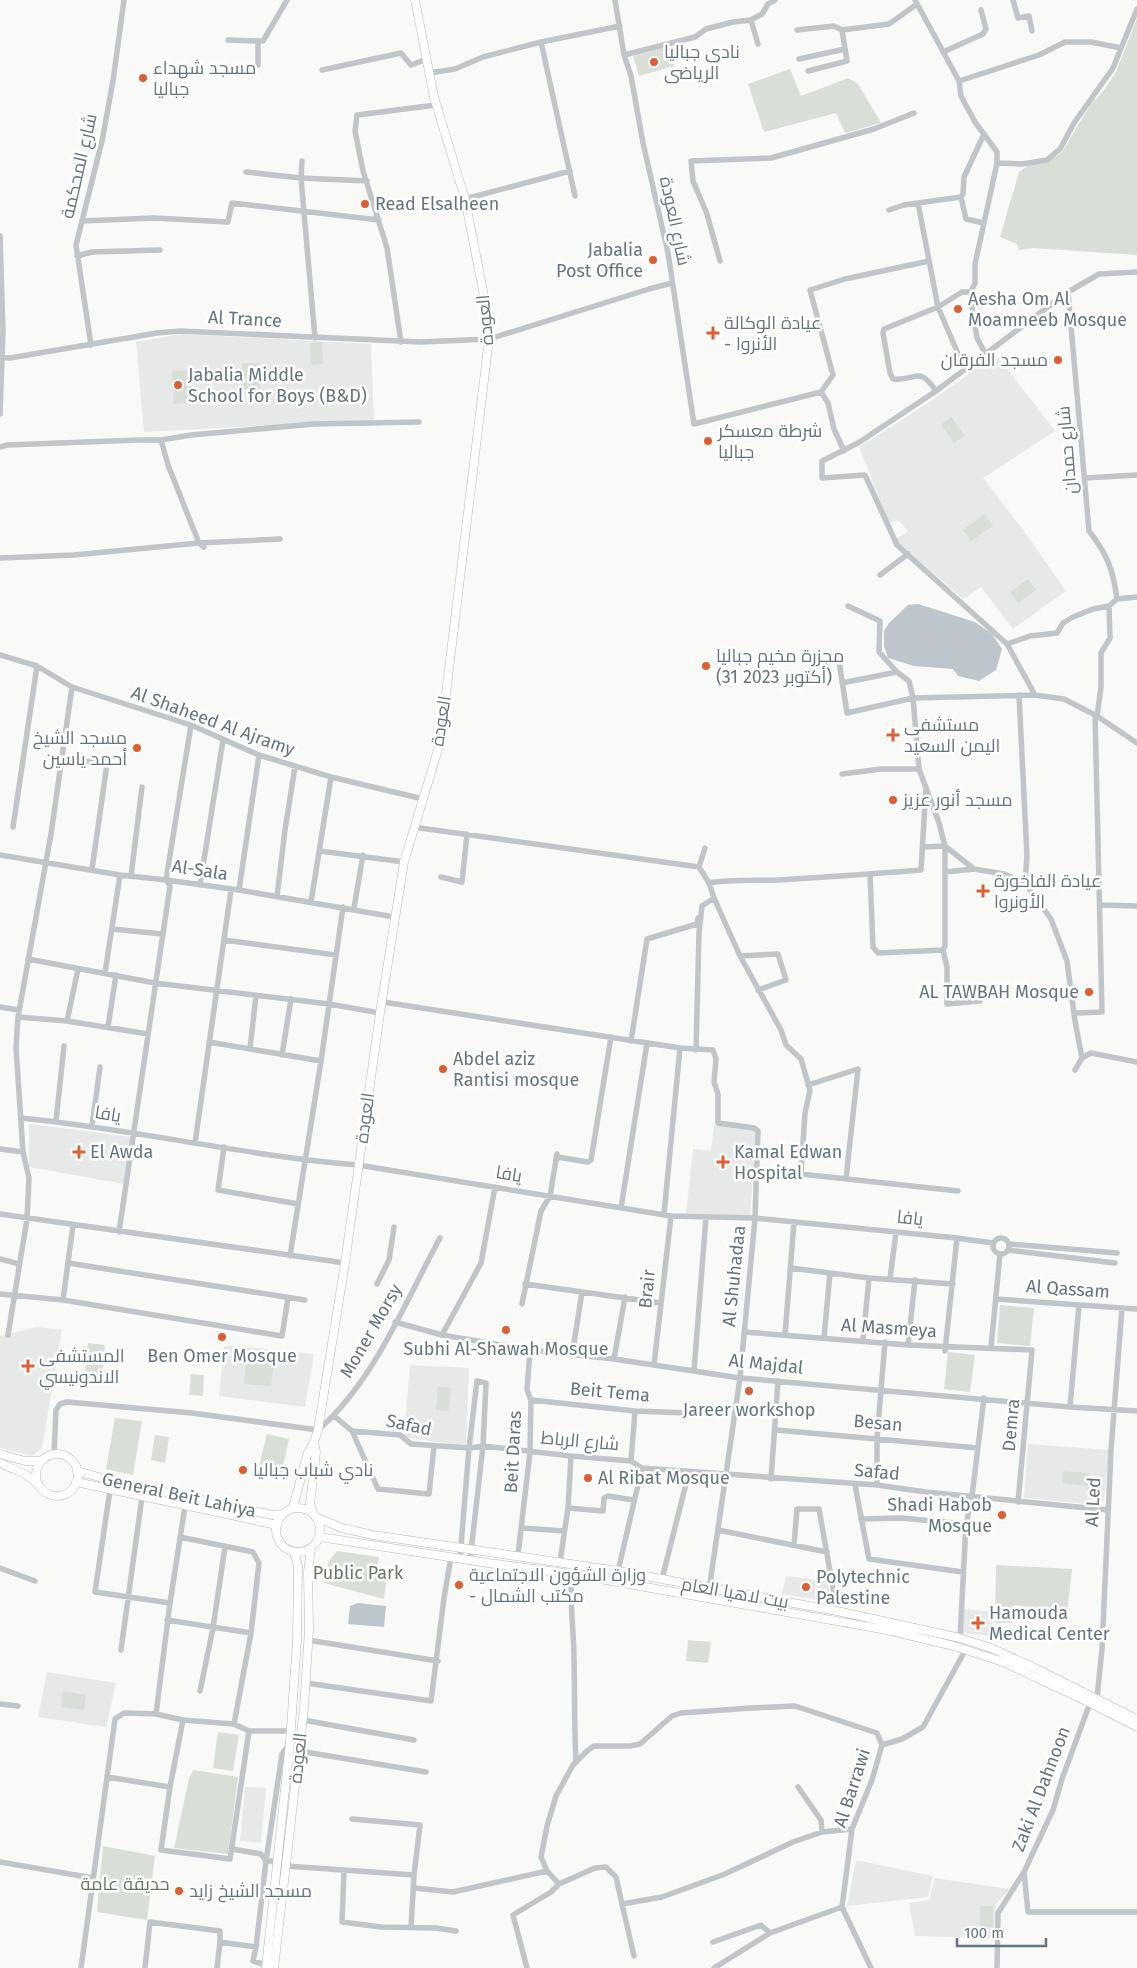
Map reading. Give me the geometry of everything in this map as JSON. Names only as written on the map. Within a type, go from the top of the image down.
[{"type":"main road","name":"العودة","points":[[293,1508],[307,1454],[318,1430],[345,1263],[394,916],[404,862],[440,743],[489,339],[485,301],[465,199],[436,105],[428,73],[415,0]]},
{"type":"main road","name":"العودة","points":[[314,1442],[316,1452],[310,1504],[315,1515]]},
{"type":"main road","points":[[0,1454],[25,1461],[41,1461]]},
{"type":"main road","points":[[0,1463],[25,1474],[45,1492],[59,1496],[68,1492],[76,1482],[77,1472],[74,1464],[62,1454],[45,1457],[36,1472],[38,1484]]},
{"type":"main road","name":"General Beit Lahiya","points":[[77,1472],[272,1515],[282,1514]]},
{"type":"main road","name":"General Beit Lahiya","points":[[76,1482],[276,1524]]},
{"type":"main road","points":[[302,1507],[315,1515],[320,1526],[320,1537],[311,1548],[305,1551],[294,1552],[284,1547],[276,1532],[276,1524],[282,1514],[293,1508],[302,1507]]},
{"type":"main road","name":"بيت لاهيا العام","points":[[315,1515],[342,1528],[618,1571],[836,1611],[960,1638],[991,1648],[1035,1668],[1137,1727]]},
{"type":"main road","name":"بيت لاهيا العام","points":[[320,1537],[572,1574],[887,1630],[966,1649],[1004,1662],[1137,1720]]},
{"type":"main road","name":"العودة","points":[[269,1967],[287,1866],[303,1720],[308,1640],[308,1572],[311,1548]]},
{"type":"main road","name":"العودة","points":[[269,1967],[290,1742],[299,1610],[298,1566],[294,1552]]},
{"type":"street","name":"شارع المحكمة","points":[[91,345],[76,245],[102,141],[113,81],[124,0]]},
{"type":"street","points":[[228,40],[263,41],[286,0]]},
{"type":"street","name":"شارع العودة","points":[[615,0],[624,55],[631,76],[643,143],[668,253],[694,424],[821,392]]},
{"type":"street","points":[[624,55],[681,41],[706,30],[733,22],[751,20],[762,14],[768,4],[775,0]]},
{"type":"street","points":[[1013,0],[1018,18],[1029,16],[1032,31]]},
{"type":"street","points":[[797,30],[834,26],[842,30],[889,24],[916,2],[959,81],[962,96],[997,152],[998,163],[975,264],[975,283],[971,292],[977,338],[986,355]]},
{"type":"street","points":[[998,163],[1022,164],[1046,160],[1060,149],[1074,123],[1113,68],[1137,9]]},
{"type":"street","points":[[943,52],[983,34],[986,29],[981,10]]},
{"type":"street","points":[[751,20],[758,44]]},
{"type":"street","points":[[428,73],[455,69],[483,57],[541,42],[620,26]]},
{"type":"street","points":[[808,71],[847,61],[842,30]]},
{"type":"street","points":[[258,41],[258,64]]},
{"type":"street","points":[[541,42],[576,196]]},
{"type":"street","points":[[959,81],[1039,55],[1066,42],[1091,42],[1121,48]]},
{"type":"street","points":[[798,60],[845,49]]},
{"type":"street","points":[[322,70],[401,53],[411,64],[427,59]]},
{"type":"street","points":[[401,342],[388,248],[363,171],[355,131],[357,115],[436,105]]},
{"type":"street","points":[[720,261],[707,214],[693,181],[691,161],[771,158],[874,129],[914,113]]},
{"type":"street","points":[[984,134],[964,177],[963,194],[961,197],[966,219],[984,223]]},
{"type":"street","points":[[302,161],[301,178],[315,338]]},
{"type":"street","points":[[465,199],[570,171]]},
{"type":"street","points":[[246,172],[301,178],[367,181]]},
{"type":"street","points":[[888,210],[904,205],[961,197]]},
{"type":"street","points":[[82,221],[154,218],[228,222],[232,203],[379,220]]},
{"type":"street","points":[[918,203],[938,307],[965,370]]},
{"type":"street","points":[[0,236],[3,331],[0,414]]},
{"type":"street","points":[[77,256],[92,252],[160,250]]},
{"type":"street","points":[[844,451],[834,429],[828,403],[821,392],[833,375],[810,290],[845,279],[929,261]]},
{"type":"street","points":[[1034,695],[1007,644],[897,545],[865,475],[822,478],[822,461],[844,451],[936,391],[1068,292],[1100,274],[1137,272]]},
{"type":"street","name":"Al Trance","points":[[1,357],[10,358],[157,333],[180,331],[401,342],[489,339],[672,283]]},
{"type":"street","points":[[936,391],[927,378],[920,375],[894,379],[890,373],[883,332],[886,327],[938,307],[962,292],[971,292]]},
{"type":"street","name":"شارع حمدان","points":[[1068,292],[1089,530],[1105,551],[1115,582],[1117,599]]},
{"type":"street","points":[[0,447],[8,445],[161,440],[192,435],[314,424],[419,422]]},
{"type":"street","points":[[161,440],[168,465],[199,543],[204,547]]},
{"type":"street","points":[[1085,478],[1137,474]]},
{"type":"street","points":[[0,558],[74,555],[199,543],[280,539]]},
{"type":"street","points":[[880,575],[908,554]]},
{"type":"street","points":[[1007,644],[1030,636],[1057,633],[1073,617],[1093,609],[1109,606],[1117,599],[1137,597]]},
{"type":"street","points":[[848,606],[880,621],[879,652],[897,672],[909,681],[913,698],[919,769],[944,846],[945,946],[943,950],[947,967],[947,1004],[980,1001]]},
{"type":"street","points":[[1075,1013],[1102,1012],[1096,716],[1101,687],[1101,653],[1110,638],[1109,606]]},
{"type":"street","name":"Al Shaheed Al Ajramy","points":[[0,655],[37,666],[72,687],[191,726],[259,756],[295,767],[423,798]]},
{"type":"street","points":[[839,662],[847,713],[913,698],[1034,695],[1064,699],[1096,716],[1137,743]]},
{"type":"street","points":[[13,827],[37,666]]},
{"type":"street","points":[[842,684],[897,672]]},
{"type":"street","points":[[8,1335],[27,1218],[29,1178],[23,1152],[16,1048],[19,1014],[72,687]]},
{"type":"street","points":[[1019,695],[1026,856],[1025,883]]},
{"type":"street","points":[[119,1232],[170,886],[166,880],[191,726]]},
{"type":"street","points":[[200,885],[223,740]]},
{"type":"street","points":[[239,890],[259,756]]},
{"type":"street","points":[[62,758],[107,764],[92,869]]},
{"type":"street","points":[[277,896],[284,830],[295,767]]},
{"type":"street","points":[[842,774],[881,769],[919,769]]},
{"type":"street","points":[[311,902],[331,776]]},
{"type":"street","points":[[132,876],[142,787]]},
{"type":"street","points":[[709,883],[728,880],[776,880],[921,870],[926,787]]},
{"type":"street","points":[[414,828],[699,867]]},
{"type":"street","points":[[441,877],[462,882],[467,834]]},
{"type":"street","points":[[923,847],[944,846],[974,869]]},
{"type":"street","points":[[705,848],[699,867],[709,883],[740,956],[781,1030],[786,1045],[801,1059],[810,1090],[805,1112],[801,1174]]},
{"type":"street","points":[[320,851],[363,855],[404,862]]},
{"type":"street","name":"Al-Sala","points":[[0,855],[120,875],[239,890],[394,916]]},
{"type":"street","points":[[354,908],[363,855]]},
{"type":"street","points":[[945,872],[974,869],[1004,874],[1025,883],[1052,919],[1067,961],[1082,1058]]},
{"type":"street","points":[[870,874],[874,947],[878,952],[943,950]]},
{"type":"street","points":[[105,973],[120,875]]},
{"type":"street","points":[[195,1143],[231,890]]},
{"type":"street","points":[[631,1041],[647,940],[697,924],[702,906],[714,898]]},
{"type":"street","points":[[1100,905],[1137,906]]},
{"type":"street","points":[[382,1002],[696,1050],[699,933],[702,906]]},
{"type":"street","points":[[290,1256],[321,1061],[342,907]]},
{"type":"street","points":[[112,929],[162,934]]},
{"type":"street","points":[[224,940],[336,955]]},
{"type":"street","points":[[740,956],[778,954],[786,980],[758,990]]},
{"type":"street","points":[[28,959],[155,983],[329,1004],[380,1013]]},
{"type":"street","points":[[67,1021],[78,969]]},
{"type":"street","points":[[108,1027],[116,975]]},
{"type":"street","points":[[250,1049],[256,995]]},
{"type":"street","points":[[282,1054],[291,999]]},
{"type":"street","points":[[0,1007],[19,1014],[148,1034]]},
{"type":"street","points":[[522,1304],[541,1211],[550,1196],[557,1155],[583,1162],[591,1160],[611,1037]]},
{"type":"street","points":[[209,1042],[321,1061]]},
{"type":"street","points":[[621,1208],[647,1043]]},
{"type":"street","points":[[56,1121],[64,1046]]},
{"type":"street","points":[[664,1214],[680,1048]]},
{"type":"street","name":"Al Shuhadaa","points":[[696,1050],[712,1050],[716,1059],[714,1082],[718,1094],[718,1123],[754,1128],[758,1131],[755,1218],[740,1378],[708,1597]]},
{"type":"street","points":[[1075,1070],[1082,1058],[1091,1053],[1137,1062]]},
{"type":"street","points":[[92,1126],[100,1067]]},
{"type":"street","points":[[808,1085],[858,1069],[846,1179]]},
{"type":"street","name":"يافا","points":[[21,1118],[92,1126],[305,1161],[358,1165],[671,1216],[755,1218],[993,1243]]},
{"type":"street","points":[[224,1148],[218,1190],[298,1204]]},
{"type":"street","points":[[0,1149],[23,1152]]},
{"type":"street","points":[[756,1172],[801,1174],[958,1190]]},
{"type":"street","points":[[442,1335],[481,1263],[495,1187]]},
{"type":"street","points":[[0,1214],[345,1263]]},
{"type":"street","name":"Brair","points":[[654,1365],[671,1216]]},
{"type":"street","points":[[694,1371],[706,1217]]},
{"type":"street","points":[[785,1335],[794,1222]]},
{"type":"street","points":[[63,1300],[73,1225]]},
{"type":"street","points":[[377,1284],[389,1260],[394,1227]]},
{"type":"street","points":[[890,1279],[896,1232]]},
{"type":"street","name":"Moner Morsy","points":[[318,1430],[334,1416],[365,1376],[440,1238]]},
{"type":"street","points":[[945,1349],[957,1238]]},
{"type":"street","points":[[1000,1254],[994,1250],[993,1243],[996,1240],[1001,1238],[1006,1240],[1008,1247]]},
{"type":"street","points":[[1008,1247],[1115,1263]]},
{"type":"street","points":[[992,1348],[1000,1254],[1008,1247],[1116,1253]]},
{"type":"street","points":[[0,1259],[20,1264]]},
{"type":"street","points":[[68,1263],[305,1300]]},
{"type":"street","points":[[791,1268],[869,1278],[953,1284]]},
{"type":"street","points":[[824,1338],[830,1273]]},
{"type":"street","points":[[863,1340],[869,1278]]},
{"type":"street","points":[[908,1345],[915,1280]]},
{"type":"street","points":[[525,1284],[661,1303]]},
{"type":"street","points":[[572,1356],[582,1292]]},
{"type":"street","points":[[0,1294],[63,1300],[282,1336],[288,1298]]},
{"type":"street","points":[[614,1359],[625,1297]]},
{"type":"street","name":"Al Qassam","points":[[996,1299],[1137,1309]]},
{"type":"street","points":[[1070,1406],[1079,1305]]},
{"type":"street","name":"Al Led","points":[[1094,1701],[1102,1649],[1108,1510],[1122,1308]]},
{"type":"street","name":"Al Majdal","points":[[395,1322],[442,1335],[530,1350],[614,1359],[740,1378],[1137,1411]]},
{"type":"street","name":"Al Masmeya","points":[[744,1332],[863,1340],[945,1349],[992,1348],[1032,1350]]},
{"type":"street","points":[[877,1486],[877,1438],[885,1342]]},
{"type":"street","name":"Beit Daras","points":[[518,1555],[530,1452],[531,1400],[527,1390],[530,1350]]},
{"type":"street","name":"Demra","points":[[1018,1502],[1032,1350]]},
{"type":"street","points":[[771,1479],[778,1381]]},
{"type":"street","points":[[460,1558],[469,1448],[477,1382],[486,1383],[483,1446],[470,1560]]},
{"type":"street","points":[[960,1638],[966,1524],[972,1496],[984,1398]]},
{"type":"street","name":"Beit Tema","points":[[531,1400],[635,1411],[687,1413]]},
{"type":"street","points":[[54,1454],[56,1410],[60,1404],[67,1402],[192,1413],[318,1430]]},
{"type":"street","points":[[632,1461],[635,1411]]},
{"type":"street","points":[[334,1416],[352,1431],[378,1489],[429,1494],[434,1446]]},
{"type":"street","name":"Besan","points":[[776,1430],[978,1448]]},
{"type":"street","name":"Safad","points":[[352,1431],[400,1435],[411,1444],[469,1448],[483,1446]]},
{"type":"street","name":"شارع الرباط","points":[[483,1446],[632,1461],[642,1468]]},
{"type":"street","points":[[560,1562],[568,1508],[571,1456]]},
{"type":"street","points":[[618,1571],[642,1468]]},
{"type":"street","name":"Safad","points":[[642,1468],[877,1486],[1108,1510]]},
{"type":"street","points":[[662,1579],[689,1472]]},
{"type":"street","points":[[855,1485],[869,1558],[963,1572]]},
{"type":"street","points":[[110,1490],[95,1592],[170,1603]]},
{"type":"street","points":[[121,1650],[142,1496]]},
{"type":"street","points":[[568,1508],[603,1511],[604,1498],[608,1496],[634,1500]]},
{"type":"street","points":[[156,1714],[167,1620],[185,1506]]},
{"type":"street","points":[[794,1545],[797,1508],[819,1509],[836,1611]]},
{"type":"street","points":[[861,1519],[901,1518],[966,1524]]},
{"type":"street","points":[[522,1528],[564,1531]]},
{"type":"street","points":[[718,1530],[826,1552]]},
{"type":"street","points":[[180,1536],[253,1552],[259,1563],[251,1633],[234,1724]]},
{"type":"street","points":[[200,1691],[213,1628],[225,1547]]},
{"type":"street","points":[[306,1683],[431,1701],[451,1557]]},
{"type":"street","points":[[0,1568],[35,1580]]},
{"type":"street","points":[[572,1574],[570,1595],[574,1657],[576,1762]]},
{"type":"street","points":[[167,1620],[251,1633]]},
{"type":"street","points":[[308,1640],[438,1661]]},
{"type":"street","name":"Al Barrawi","points":[[842,1908],[852,1829],[872,1780],[882,1745],[902,1739],[923,1727],[966,1649]]},
{"type":"street","name":"Zaki Al Dahnoon","points":[[997,1968],[998,1913],[1024,1872],[1053,1810],[1062,1779],[1094,1701]]},
{"type":"street","points":[[0,1704],[18,1706]]},
{"type":"street","points":[[559,1884],[547,1871],[541,1857],[547,1826],[556,1796],[576,1762],[594,1746],[630,1746],[640,1744],[678,1713],[795,1706],[877,1734],[882,1745]]},
{"type":"street","points":[[80,1968],[116,1719],[124,1713],[156,1714],[183,1720],[234,1724],[248,1731],[290,1731]]},
{"type":"street","points":[[183,1720],[170,1787],[161,1850],[230,1859],[248,1731]]},
{"type":"street","points":[[303,1720],[414,1740]]},
{"type":"street","points":[[269,1967],[253,1961],[282,1754],[290,1742]]},
{"type":"street","points":[[299,1751],[426,1772]]},
{"type":"street","points":[[107,1777],[170,1787]]},
{"type":"street","points":[[798,1787],[821,1820],[822,1832]]},
{"type":"street","points":[[352,1820],[420,1825],[414,1875],[411,1927]]},
{"type":"street","points":[[622,1904],[662,1897],[725,1874],[793,1842],[822,1832],[852,1829]]},
{"type":"street","points":[[232,1849],[261,1854],[266,1861],[278,1862]]},
{"type":"street","points":[[0,1862],[93,1878]]},
{"type":"street","points":[[287,1866],[414,1875]]},
{"type":"street","points":[[527,1968],[513,1915],[551,1892],[559,1884],[595,1868],[606,1866],[616,1877],[634,1956]]},
{"type":"street","points":[[344,1871],[342,1922],[456,1931]]},
{"type":"street","points":[[414,1888],[453,1892],[547,1871]]},
{"type":"street","points":[[1024,1872],[1028,1912],[1137,1912]]},
{"type":"street","points":[[714,1968],[770,1933],[842,1908],[871,1968]]},
{"type":"street","points":[[145,1968],[150,1922],[220,1931],[217,1968]]},
{"type":"street","points":[[713,1942],[761,1925],[770,1933]]},
{"type":"street","points":[[220,1942],[256,1947]]},
{"type":"shaded area","points":[[181,334],[371,344],[374,420],[144,432],[136,342]]},
{"type":"shaded area","points":[[993,357],[999,358],[1055,431],[983,478],[1024,531],[1066,591],[1013,629],[981,587],[963,599],[895,540],[908,531],[898,520],[889,523],[859,447],[925,405]]},
{"type":"shaded area","points":[[918,604],[975,622],[992,634],[1002,649],[996,670],[979,681],[958,676],[953,669],[914,666],[888,658],[884,646],[884,631],[889,623],[908,605]]},
{"type":"shaded area","name":"El Awda","points":[[29,1124],[132,1137],[124,1184],[29,1167]]},
{"type":"shaded area","name":"Kamal Edwan Hospital","points":[[714,1125],[756,1132],[750,1217],[686,1215],[693,1149],[711,1151]]},
{"type":"shaded area","name":"المستشفى الاندونيسي","points":[[36,1327],[62,1330],[42,1448],[32,1456],[0,1448],[0,1336]]},
{"type":"shaded area","points":[[224,1346],[314,1354],[305,1407],[219,1396]]},
{"type":"shaded area","points":[[410,1365],[469,1368],[466,1446],[404,1437]]},
{"type":"shaded area","points":[[1028,1444],[1109,1450],[1104,1500],[1098,1505],[1024,1498]]},
{"type":"shaded area","name":"Polytechnic Palestine","points":[[786,1576],[827,1581],[832,1602],[782,1594]]},
{"type":"shaded area","points":[[358,1603],[386,1606],[384,1627],[348,1624],[350,1606]]},
{"type":"shaded area","name":"Hamouda Medical Center","points":[[964,1609],[994,1612],[991,1636],[962,1633]]},
{"type":"shaded area","points":[[47,1672],[116,1683],[106,1727],[38,1717]]},
{"type":"shaded area","points":[[245,1787],[266,1788],[261,1843],[240,1841]]},
{"type":"shaded area","points":[[856,1860],[933,1876],[928,1897],[847,1906]]},
{"type":"shaded area","points":[[935,1878],[1010,1889],[996,1904],[993,1938],[915,1936],[909,1903],[929,1900]]},
{"type":"green space","points":[[1137,18],[1137,255],[1034,248],[1019,250],[1017,244],[1000,237],[1019,172],[1029,165],[1046,163],[1062,152],[1091,104],[1104,90],[1116,72]]},
{"type":"green space","name":"نادى جباليا الرياضى","points":[[670,46],[674,66],[639,76],[633,56]]},
{"type":"green space","points":[[790,69],[801,96],[848,78],[858,84],[881,123],[845,133],[836,113],[764,132],[748,84]]},
{"type":"green space","points":[[322,342],[323,364],[311,365],[310,343]]},
{"type":"green space","points":[[242,363],[259,363],[260,388],[243,389]]},
{"type":"green space","points":[[190,370],[192,402],[174,404],[172,371]]},
{"type":"green space","points":[[951,417],[965,436],[954,443],[941,425]]},
{"type":"green space","points":[[985,514],[993,526],[971,541],[963,530]]},
{"type":"green space","points":[[1028,579],[1036,590],[1018,603],[1010,592]]},
{"type":"green space","points":[[1000,1305],[1034,1308],[1030,1346],[997,1343]]},
{"type":"green space","points":[[88,1343],[105,1345],[102,1376],[85,1374]]},
{"type":"green space","points":[[948,1352],[975,1355],[970,1392],[944,1389]]},
{"type":"green space","points":[[246,1362],[274,1364],[271,1386],[244,1384]]},
{"type":"green space","points":[[191,1374],[204,1375],[203,1396],[189,1395]]},
{"type":"green space","points":[[438,1387],[451,1388],[449,1411],[436,1410]]},
{"type":"green space","points":[[115,1418],[142,1421],[133,1475],[106,1469]]},
{"type":"green space","points":[[267,1434],[289,1439],[281,1476],[258,1470]]},
{"type":"green space","points":[[155,1435],[169,1437],[165,1463],[151,1460]]},
{"type":"green space","points":[[1063,1471],[1089,1473],[1088,1486],[1062,1483]]},
{"type":"green space","name":"Public Park","points":[[337,1551],[379,1557],[376,1573],[387,1575],[384,1599],[324,1583],[329,1561]]},
{"type":"green space","points":[[996,1565],[1072,1569],[1067,1612],[1032,1616],[1029,1607],[1014,1605],[1012,1623],[995,1623]]},
{"type":"green space","points":[[688,1640],[711,1642],[708,1663],[686,1661]]},
{"type":"green space","points":[[63,1691],[86,1695],[84,1710],[61,1707]]},
{"type":"green space","points":[[218,1732],[239,1735],[233,1771],[213,1768]]},
{"type":"green space","points":[[193,1770],[238,1777],[228,1854],[174,1848],[189,1779]]},
{"type":"green space","name":"حديقة عامة","points":[[103,1846],[155,1856],[147,1920],[97,1912]]},
{"type":"green space","points":[[980,1906],[993,1906],[993,1927],[980,1927]]},
{"type":"place","name":"نادى جباليا الرياضى","points":[[654,62]]},
{"type":"place","name":"مسجد شهداء جباليا","points":[[143,78]]},
{"type":"place","name":"Read Elsalheen","points":[[365,204]]},
{"type":"place","name":"Jabalia Post Office","points":[[653,260]]},
{"type":"place","name":"Aesha Om Al Moamneeb Mosque","points":[[958,309]]},
{"type":"place","name":"عيادة الوكالة - الأنروا","points":[[713,333]]},
{"type":"place","name":"مسجد الفرقان","points":[[1058,360]]},
{"type":"place","name":"Jabalia Middle School for Boys (B&D)","points":[[178,385]]},
{"type":"place","name":"شرطة معسكر جباليا","points":[[708,441]]},
{"type":"place","name":"مجزرة مخيم جباليا (31 أكتوبر 2023)","points":[[706,666]]},
{"type":"place","name":"مستشفى اليمن السعيد","points":[[893,735]]},
{"type":"place","name":"مسجد الشيخ أحمد ياسين","points":[[137,748]]},
{"type":"place","name":"مسجد أنور عزيز","points":[[893,800]]},
{"type":"place","name":"عيادة الفاخورة الأونروا","points":[[983,891]]},
{"type":"place","name":"AL TAWBAH Mosque","points":[[1089,992]]},
{"type":"place","name":"Abdel aziz Rantisi mosque","points":[[443,1069]]},
{"type":"place","name":"El Awda","points":[[79,1152]]},
{"type":"place","name":"Kamal Edwan Hospital","points":[[723,1162]]},
{"type":"place","name":"Subhi Al-Shawah Mosque","points":[[506,1330]]},
{"type":"place","name":"Ben Omer Mosque","points":[[222,1337]]},
{"type":"place","name":"المستشفى الاندونيسي","points":[[28,1366]]},
{"type":"place","name":"Jareer workshop","points":[[749,1391]]},
{"type":"place","name":"نادي شباب جباليا","points":[[243,1470]]},
{"type":"place","name":"Al Ribat Mosque","points":[[588,1478]]},
{"type":"place","name":"Shadi Habob Mosque","points":[[1002,1515]]},
{"type":"place","name":"وزارة الشؤون الاجتماعية - مكتب الشمال","points":[[459,1585]]},
{"type":"place","name":"Polytechnic Palestine","points":[[806,1587]]},
{"type":"place","name":"Hamouda Medical Center","points":[[978,1623]]},
{"type":"place","name":"مسجد الشيخ زايد","points":[[179,1891]]}]
